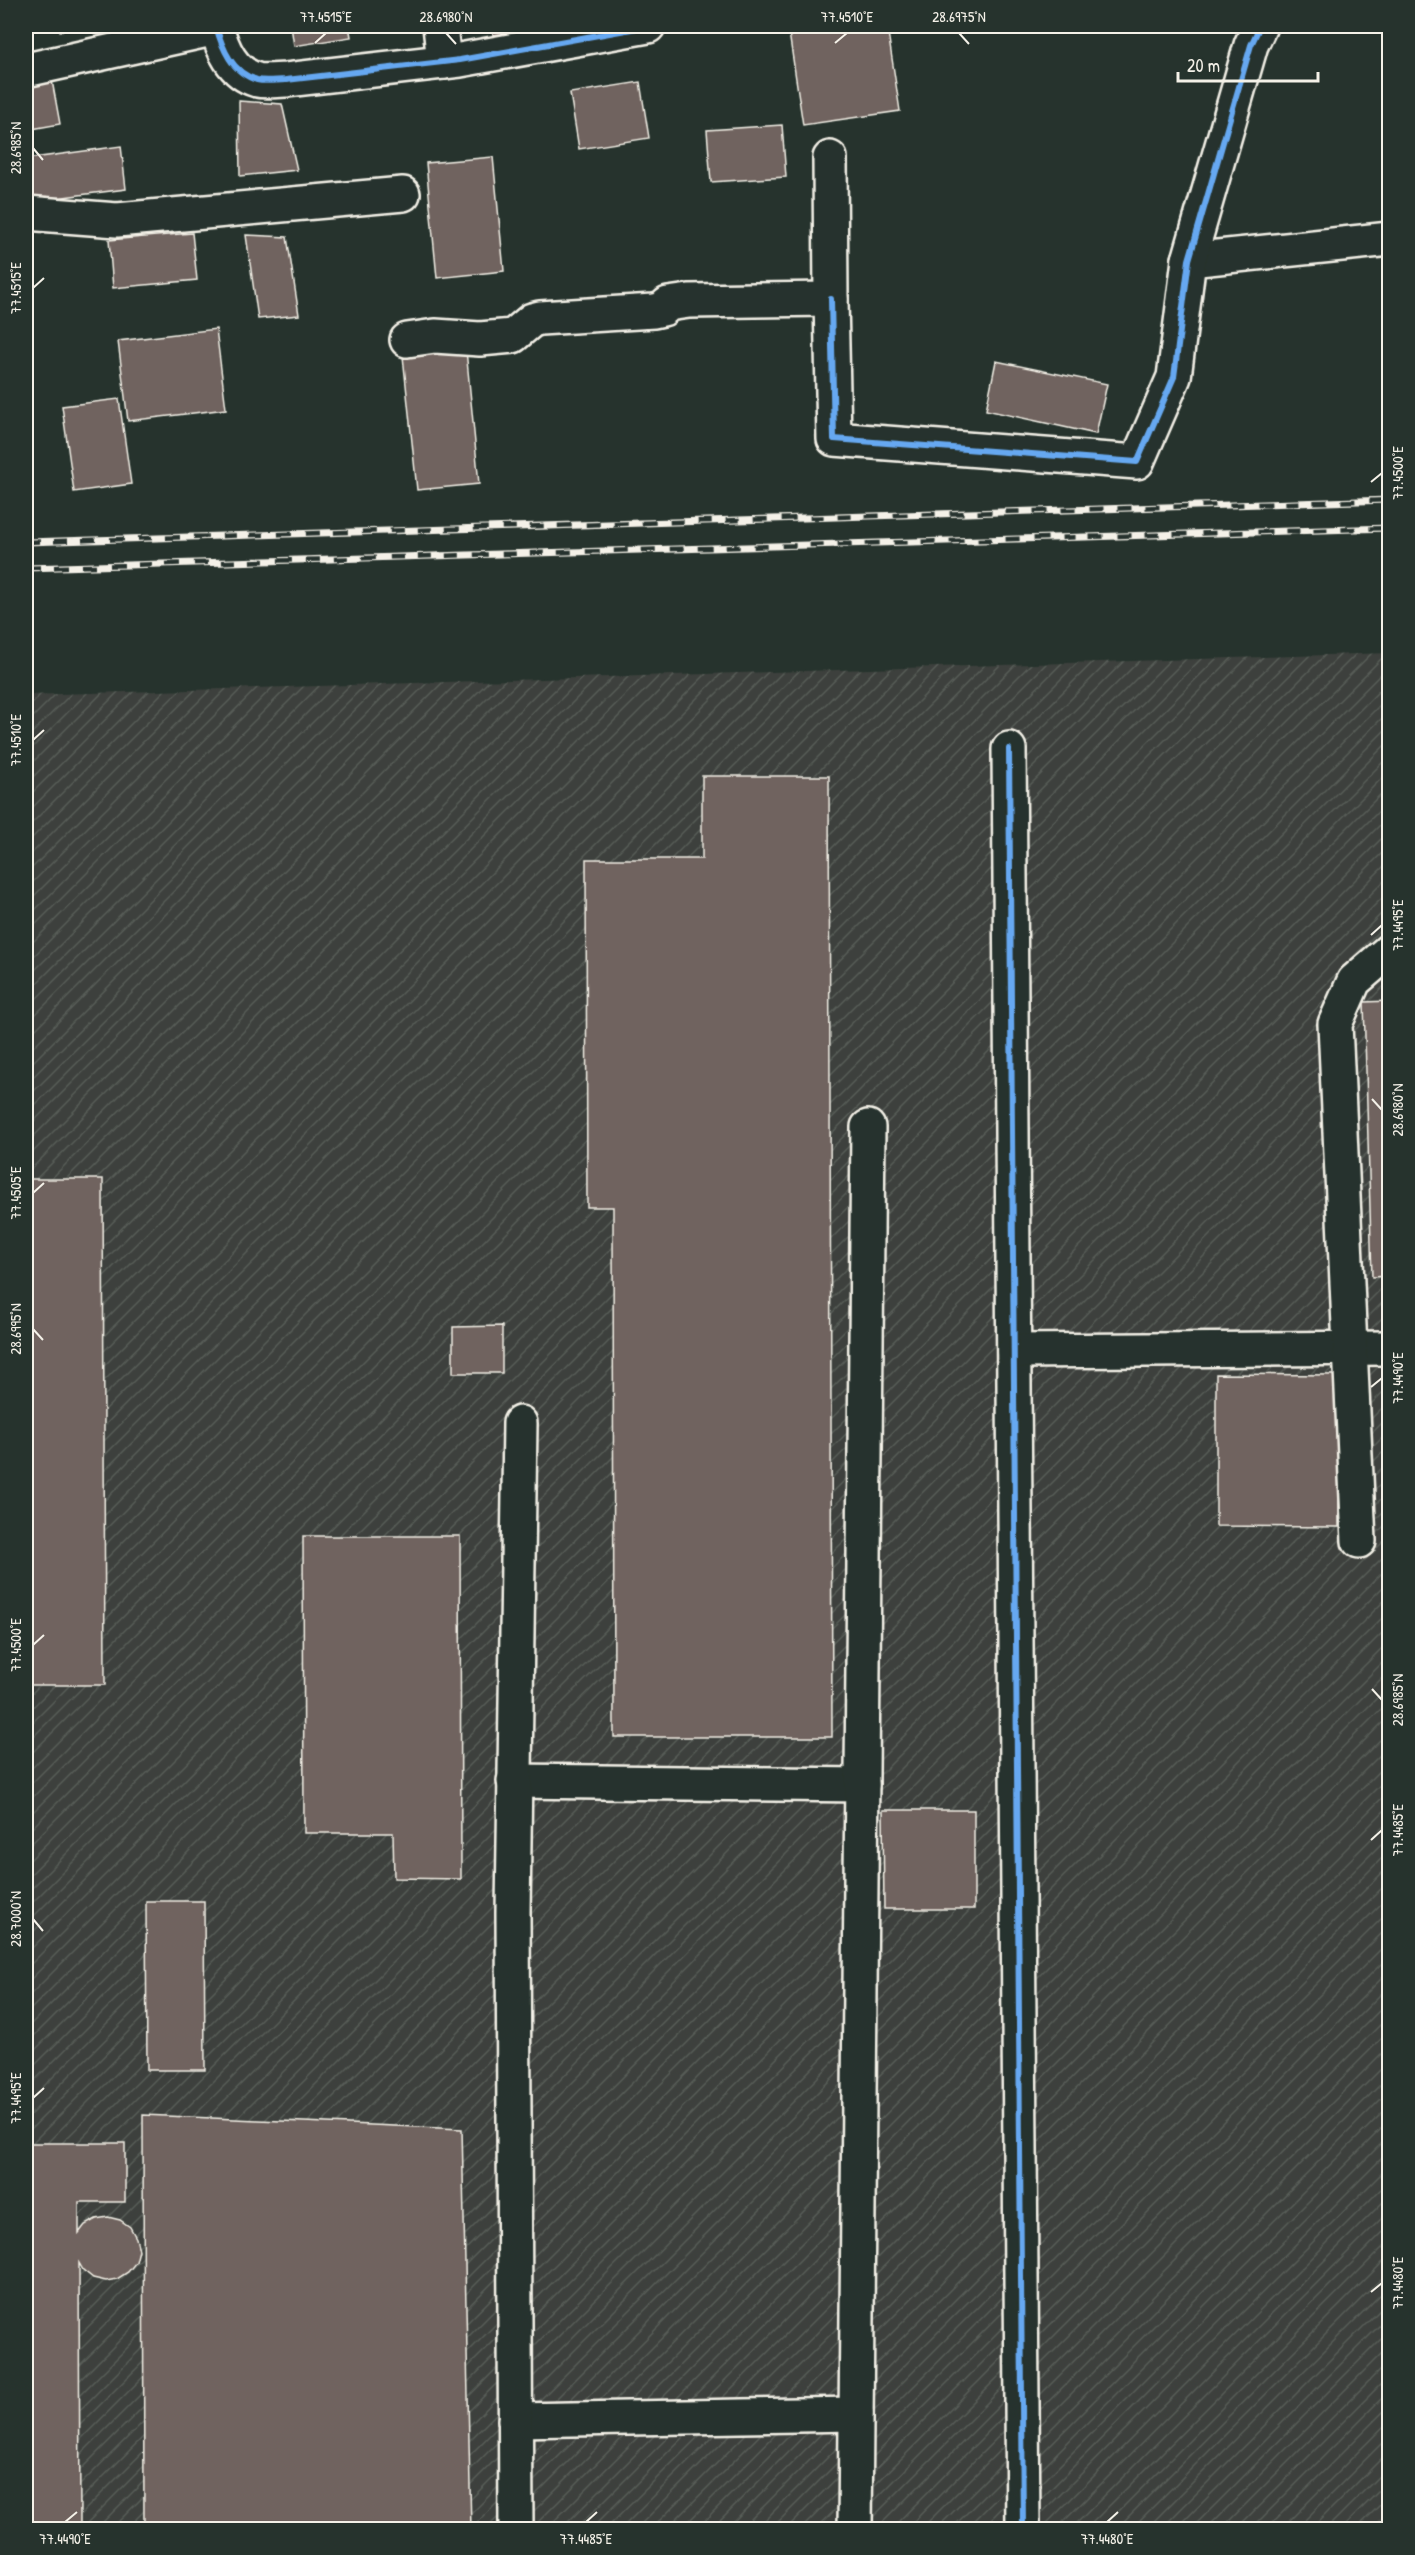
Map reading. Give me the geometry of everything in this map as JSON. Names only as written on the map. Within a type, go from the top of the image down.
[{"type":"street","points":[[440,26],[444,62]]},
{"type":"street","points":[[26,70],[216,27],[226,54],[240,72],[258,80],[286,80],[444,62],[648,26]]},
{"type":"street","points":[[830,158],[834,439],[1137,462],[1174,377],[1189,260],[1251,45],[1260,26]]},
{"type":"street","points":[[26,213],[117,220],[403,194]]},
{"type":"street","points":[[1189,260],[1389,239]]},
{"type":"street","points":[[407,340],[435,336],[480,339],[513,336],[532,320],[540,318],[654,311],[663,309],[668,304],[689,301],[831,298]]},
{"type":"street","points":[[1009,748],[1023,2529]]},
{"type":"street","points":[[1359,1542],[1335,1024],[1354,981],[1389,950]]},
{"type":"street","points":[[855,2529],[868,1127]]},
{"type":"street","points":[[1014,1351],[1389,1348]]},
{"type":"street","points":[[516,2529],[514,1781],[520,1423]]},
{"type":"street","points":[[514,1781],[862,1785]]},
{"type":"street","points":[[515,2420],[856,2414]]},
{"type":"shaded area","points":[[1389,653],[1389,2529],[26,2529],[26,695]]},
{"type":"building","points":[[59,26],[89,26],[60,31]]},
{"type":"building","points":[[291,26],[349,26],[351,37],[294,46]]},
{"type":"building","points":[[491,26],[554,26],[493,35]]},
{"type":"building","points":[[788,26],[887,26],[900,111],[803,125]]},
{"type":"building","points":[[51,75],[60,124],[26,130],[26,80]]},
{"type":"building","points":[[640,82],[649,138],[579,149],[570,93]]},
{"type":"building","points":[[239,101],[282,104],[297,170],[240,176]]},
{"type":"building","points":[[782,125],[786,177],[711,182],[707,130]]},
{"type":"building","points":[[121,146],[126,189],[32,201],[26,159]]},
{"type":"building","points":[[493,157],[504,271],[437,278],[426,163]]},
{"type":"building","points":[[192,233],[197,280],[113,288],[109,240]]},
{"type":"building","points":[[246,235],[287,237],[299,315],[258,319]]},
{"type":"building","points":[[216,329],[226,409],[128,421],[118,341]]},
{"type":"building","points":[[466,350],[479,484],[417,490],[403,356]]},
{"type":"building","points":[[996,361],[1107,384],[1096,434],[986,410]]},
{"type":"building","points":[[119,399],[131,484],[74,492],[62,406]]},
{"type":"building","points":[[702,776],[829,776],[832,1737],[614,1737],[613,1207],[587,1207],[586,859],[702,859]]},
{"type":"building","points":[[1390,1001],[1390,1276],[1372,1277],[1364,1002]]},
{"type":"building","points":[[26,1179],[103,1179],[105,1685],[26,1685]]},
{"type":"building","points":[[502,1326],[502,1373],[453,1373],[453,1327]]},
{"type":"building","points":[[1216,1374],[1338,1375],[1339,1527],[1216,1526]]},
{"type":"building","points":[[303,1536],[460,1536],[461,1879],[394,1878],[393,1833],[304,1833]]},
{"type":"building","points":[[883,1810],[974,1810],[974,1909],[884,1909]]},
{"type":"building","points":[[146,1901],[204,1901],[205,2070],[147,2070]]},
{"type":"building","points":[[143,2115],[462,2129],[471,2530],[144,2530]]},
{"type":"building","points":[[26,2143],[125,2143],[125,2202],[79,2202],[79,2233],[85,2225],[96,2219],[108,2217],[120,2220],[130,2227],[139,2250],[136,2262],[128,2272],[117,2279],[106,2281],[93,2278],[83,2270],[79,2263],[80,2530],[26,2530]]},
{"type":"railway","points":[[26,542],[1390,500]]},
{"type":"railway","points":[[26,568],[1390,528]]},
{"type":"cycle path","points":[[216,26],[221,43],[235,66],[248,77],[268,81],[460,60],[648,26]]},
{"type":"cycle path","points":[[831,299],[834,439],[1137,462],[1174,377],[1189,260],[1251,45],[1260,26]]},
{"type":"cycle path","points":[[1009,749],[1023,2530]]}]
